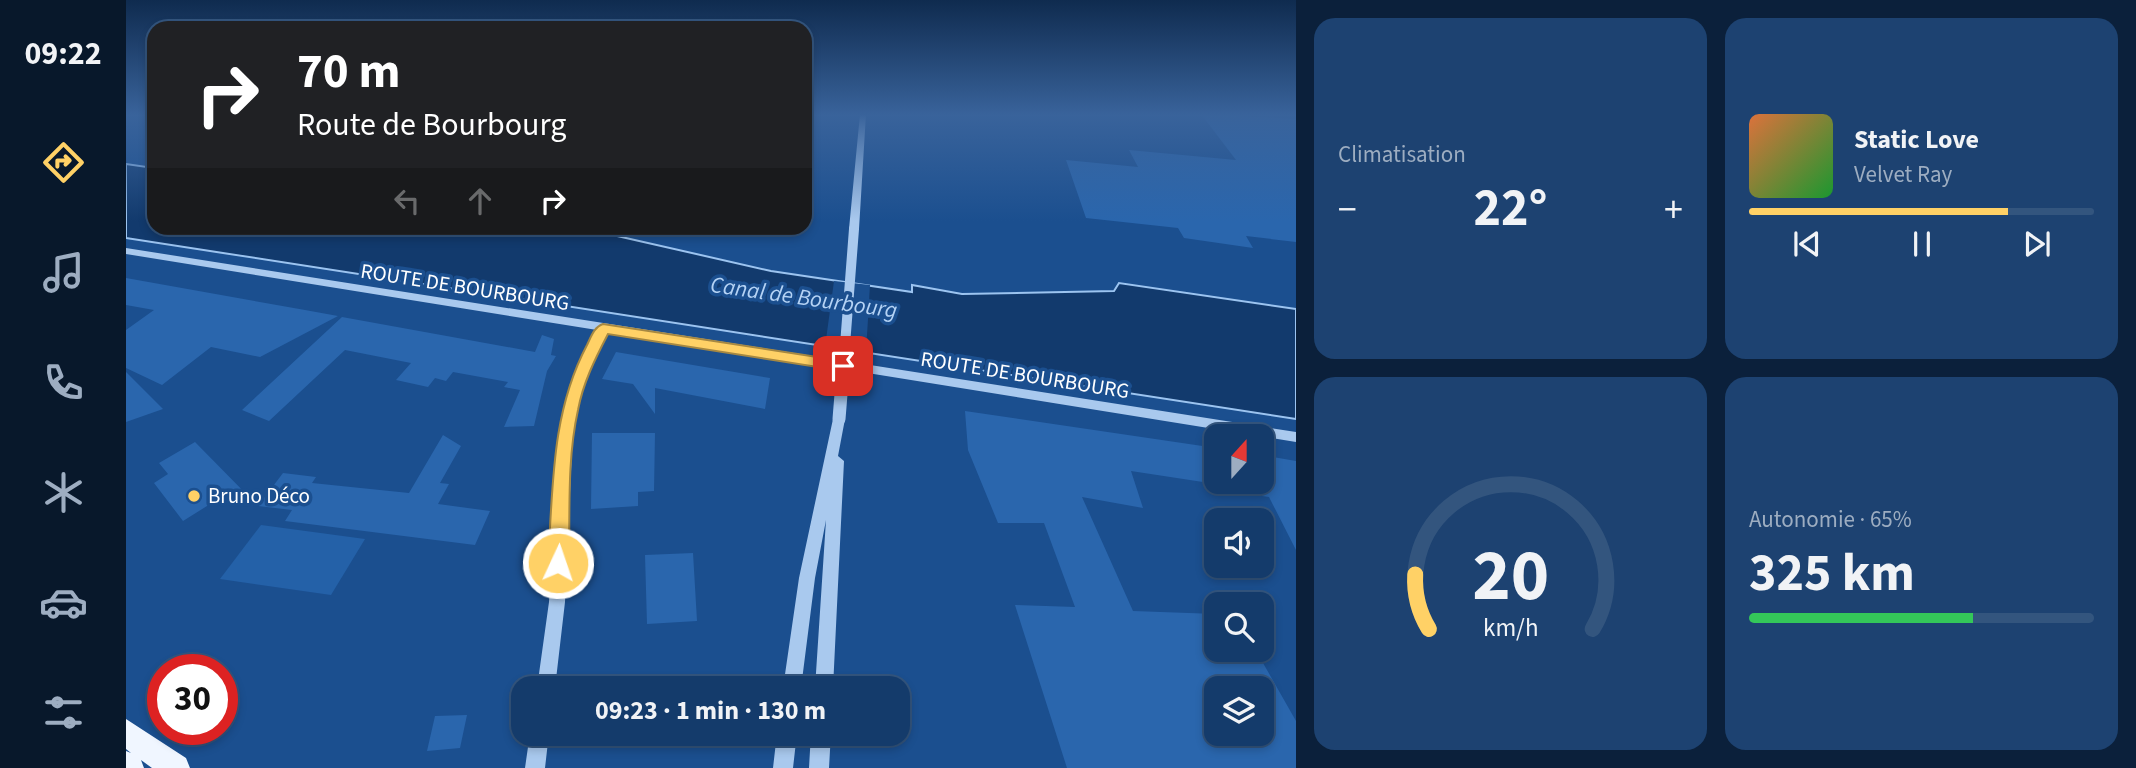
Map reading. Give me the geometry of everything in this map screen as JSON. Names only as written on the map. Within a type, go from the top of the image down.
[{"type":"main road","points":[[126,733],[176,768]]},
{"type":"street","points":[[825,676],[839,419],[860,150]]},
{"type":"street","name":"ROUTE DE BOURBOURG","points":[[126,251],[603,329],[1296,437]]},
{"type":"street","points":[[548,676],[557,603],[567,420],[576,384],[603,329]]},
{"type":"street","points":[[794,676],[807,578],[839,419]]},
{"type":"street","points":[[535,768],[538,746]]},
{"type":"street","points":[[783,768],[786,746]]},
{"type":"street","points":[[819,768],[820,746]]},
{"type":"shaded area","points":[[261,525],[365,539],[331,595],[220,579]]},
{"type":"water","name":"Canal de Bourbourg","points":[[126,164],[147,167],[147,235],[613,235],[771,271],[912,292],[912,285],[962,294],[1114,291],[1119,283],[1296,309],[1296,419],[126,238]]},
{"type":"pier","points":[[834,281],[870,285],[866,352],[825,347]]},
{"type":"building","points":[[1129,150],[1236,160],[1228,150],[1296,150],[1296,242],[1246,236],[1253,248],[1184,238],[1178,228],[1086,218],[1066,160],[1138,167]]},
{"type":"building","points":[[126,278],[338,316],[260,357],[211,347],[162,385],[126,368],[126,330],[154,310],[126,305]]},
{"type":"building","points":[[342,317],[535,352],[542,335],[554,339],[551,355],[556,356],[547,371],[534,426],[504,427],[520,390],[504,387],[508,382],[453,372],[446,381],[435,378],[428,387],[396,380],[411,363],[345,350],[269,421],[242,410]]},
{"type":"building","points":[[616,352],[770,378],[765,409],[655,388],[655,414],[633,384],[602,379]]},
{"type":"building","points":[[126,372],[163,409],[126,422]]},
{"type":"building","points":[[965,411],[1204,446],[1204,482],[1131,471],[1143,508],[1082,497],[1133,611],[1204,614],[1204,662],[1262,662],[1270,676],[1204,676],[1204,746],[1274,746],[1274,682],[1296,721],[1296,768],[1067,768],[1015,605],[1075,607],[1044,523],[998,523],[968,450]]},
{"type":"building","points":[[592,433],[655,433],[654,491],[638,492],[638,506],[591,509]]},
{"type":"building","points":[[443,435],[461,446],[440,483],[449,484],[438,504],[490,511],[475,545],[285,521],[292,510],[215,501],[183,521],[154,483],[168,474],[159,463],[195,442],[258,506],[283,473],[316,477],[312,483],[409,493]]},
{"type":"building","points":[[1274,457],[1296,461],[1296,550],[1269,497],[1262,496],[1274,494]]},
{"type":"building","points":[[693,553],[697,621],[647,624],[645,555]]},
{"type":"building","points":[[467,715],[460,748],[427,751],[435,716]]},
{"type":"place","name":"Bruno Déco","points":[[194,496]]},
{"type":"route","points":[[558,563],[566,428],[572,396],[581,371],[603,329],[843,366]]}]
